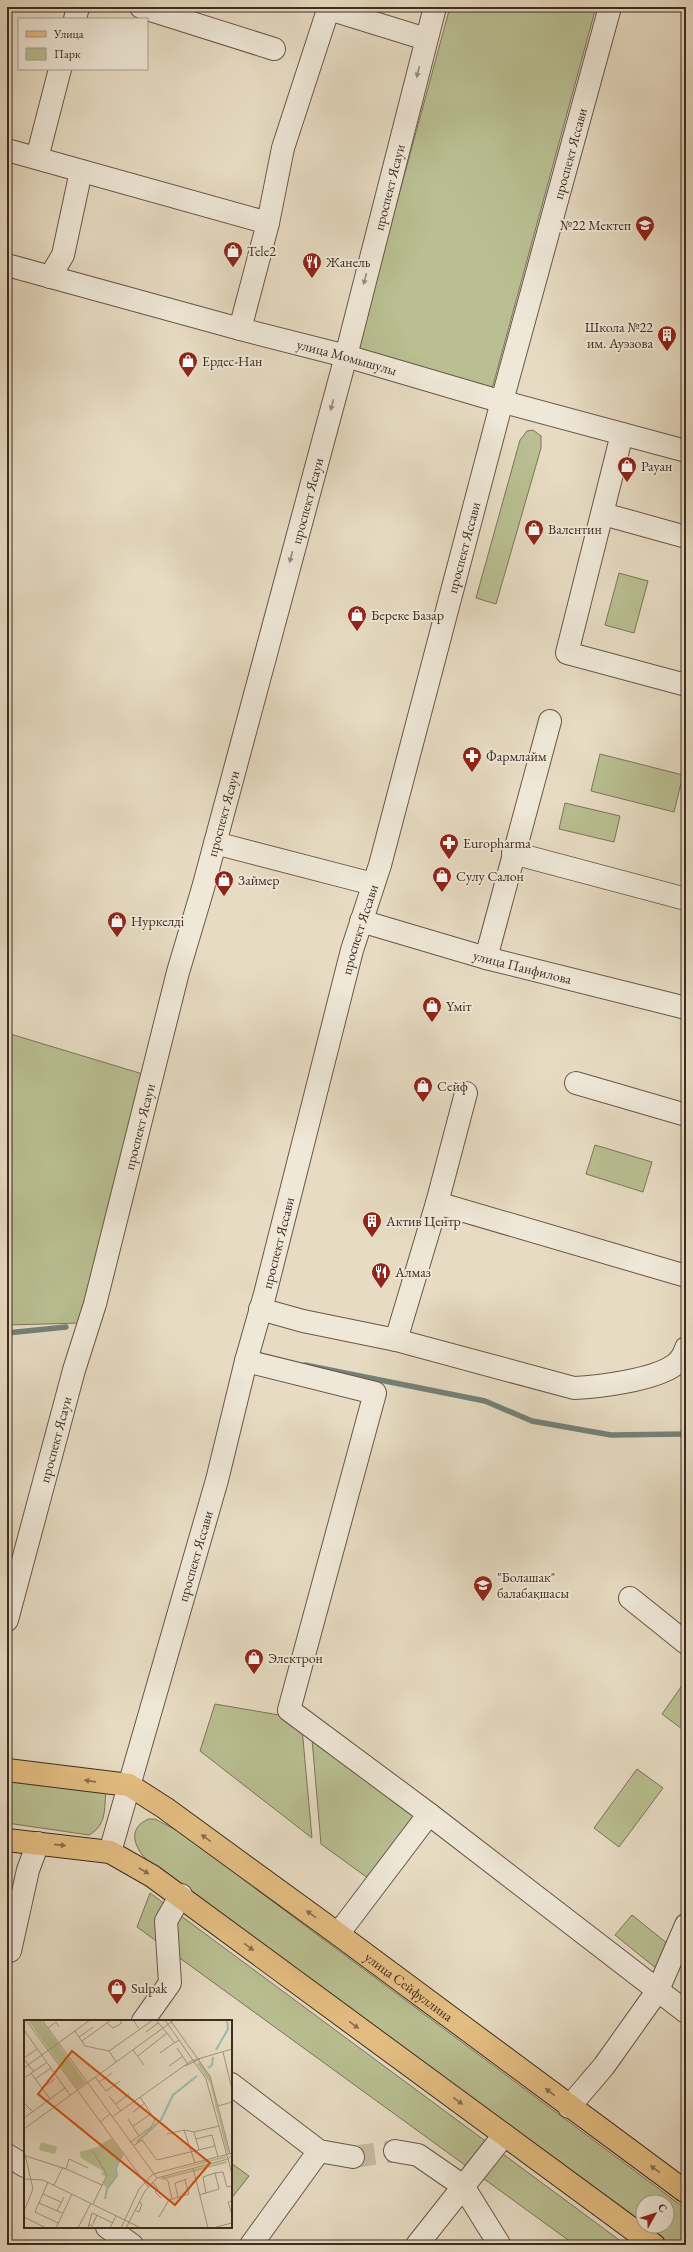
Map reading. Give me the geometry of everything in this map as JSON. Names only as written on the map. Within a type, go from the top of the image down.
[{"type":"main road","points":[[7,1770],[129,1786]]},
{"type":"main road","name":"улица Сейфуллина","points":[[129,1786],[165,1808],[338,1934],[686,2192]]},
{"type":"main road","points":[[7,1840],[110,1852],[152,1876],[181,1895],[654,2245]]},
{"type":"street","points":[[75,18],[78,7]]},
{"type":"street","points":[[141,7],[274,49]]},
{"type":"street","name":"проспект Ясауи","points":[[7,1620],[74,1370],[95,1304],[178,972],[204,888],[346,356],[435,7]]},
{"type":"street","name":"проспект Яссави","points":[[110,1852],[217,1480],[246,1361],[352,950],[380,865],[502,401],[610,7]]},
{"type":"street","points":[[240,329],[268,223],[283,148],[329,8],[426,39]]},
{"type":"street","points":[[37,158],[60,70]]},
{"type":"street","points":[[7,150],[268,223]]},
{"type":"street","points":[[50,277],[63,255],[81,171]]},
{"type":"street","name":"улица Момышулы","points":[[7,266],[346,356],[502,401],[686,451]]},
{"type":"street","points":[[622,434],[567,653],[686,685]]},
{"type":"street","points":[[603,514],[686,538]]},
{"type":"street","points":[[486,958],[513,853],[550,721]]},
{"type":"street","points":[[215,843],[373,884]]},
{"type":"street","points":[[513,853],[686,899]]},
{"type":"street","name":"улица Панфилова","points":[[361,921],[486,958],[686,1008]]},
{"type":"street","points":[[576,1083],[686,1115]]},
{"type":"street","points":[[396,1340],[437,1203],[466,1093]]},
{"type":"street","points":[[437,1203],[686,1276]]},
{"type":"street","points":[[260,1309],[303,1321],[396,1340],[574,1388],[598,1387],[659,1372],[674,1365],[684,1355],[686,1348]]},
{"type":"street","points":[[246,1361],[375,1393],[289,1710],[429,1814],[686,2012]]},
{"type":"street","points":[[630,1598],[686,1644]]},
{"type":"street","points":[[338,1934],[429,1814]]},
{"type":"street","points":[[7,1951],[10,1952],[28,1870],[38,1843]]},
{"type":"street","points":[[144,2020],[170,1984],[166,1921],[181,1895]]},
{"type":"street","points":[[570,2107],[604,2066],[658,1990],[686,1925]]},
{"type":"street","points":[[232,2085],[319,2152],[353,2157]]},
{"type":"street","points":[[416,2245],[504,2135]]},
{"type":"street","points":[[395,2151],[418,2155],[463,2186],[499,2244]]},
{"type":"street","points":[[251,2245],[319,2152]]},
{"type":"street","points":[[7,2156],[24,2165]]},
{"type":"street","points":[[108,2228],[132,2245]]},
{"type":"green space","points":[[450,7],[596,7],[492,389],[356,353]]},
{"type":"green space","points":[[533,430],[541,436],[541,448],[496,604],[476,598],[520,440],[527,431]]},
{"type":"green space","points":[[619,573],[648,581],[634,633],[605,625]]},
{"type":"green space","points":[[600,754],[683,775],[674,812],[591,791]]},
{"type":"green space","points":[[565,803],[620,816],[614,842],[559,829]]},
{"type":"green space","points":[[7,1033],[146,1075],[81,1323],[7,1325]]},
{"type":"green space","points":[[595,1145],[652,1162],[643,1192],[586,1174]]},
{"type":"green space","points":[[686,1680],[686,1732],[662,1714]]},
{"type":"green space","points":[[215,1704],[285,1716],[302,1728],[312,1838],[200,1751]]},
{"type":"green space","points":[[312,1739],[419,1816],[372,1881],[321,1844]]},
{"type":"green space","points":[[637,1769],[663,1788],[619,1847],[594,1828]]},
{"type":"green space","points":[[7,1780],[106,1791],[104,1816],[102,1821],[95,1831],[89,1835],[7,1823]]},
{"type":"green space","points":[[149,1819],[155,1819],[178,1831],[666,2194],[635,2194],[635,2219],[146,1859],[138,1848],[135,1837],[135,1832],[142,1822]]},
{"type":"green space","points":[[150,1893],[626,2245],[575,2245],[137,1927]]},
{"type":"green space","points":[[632,1915],[673,1948],[657,1969],[615,1935]]},
{"type":"green space","points":[[232,2164],[249,2176],[232,2198]]},
{"type":"green space","points":[[675,2201],[686,2209],[686,2245],[670,2245],[655,2234],[675,2234]]},
{"type":"waterway","points":[[7,1333],[66,1327]]},
{"type":"waterway","points":[[305,1365],[485,1401],[532,1421],[611,1435],[686,1434]]},
{"type":"tunnel","points":[[353,2157],[395,2151]]},
{"type":"place","name":"№22 Мектеп","points":[[645,242]]},
{"type":"place","name":"Tele2","points":[[233,268]]},
{"type":"place","name":"Жанель","points":[[312,279]]},
{"type":"place","name":"Школа №22 им. Ауэзова","points":[[667,352]]},
{"type":"place","name":"Ердес-Нан","points":[[188,378]]},
{"type":"place","name":"Рауан","points":[[627,483]]},
{"type":"place","name":"Валентин","points":[[534,546]]},
{"type":"place","name":"Береке Базар","points":[[357,632]]},
{"type":"place","name":"Фармлайм","points":[[472,773]]},
{"type":"place","name":"Europharma","points":[[449,860]]},
{"type":"place","name":"Сулу Салон","points":[[442,893]]},
{"type":"place","name":"Займер","points":[[224,897]]},
{"type":"place","name":"Нуркелді","points":[[117,938]]},
{"type":"place","name":"Үміт","points":[[432,1023]]},
{"type":"place","name":"Сейф","points":[[423,1103]]},
{"type":"place","name":"Актив Центр","points":[[372,1238]]},
{"type":"place","name":"Алмаз","points":[[381,1289]]},
{"type":"place","name":"\"Болашак\" балабақшасы","points":[[483,1602]]},
{"type":"place","name":"Электрон","points":[[254,1675]]},
{"type":"place","name":"Sulpak","points":[[117,2005]]}]
